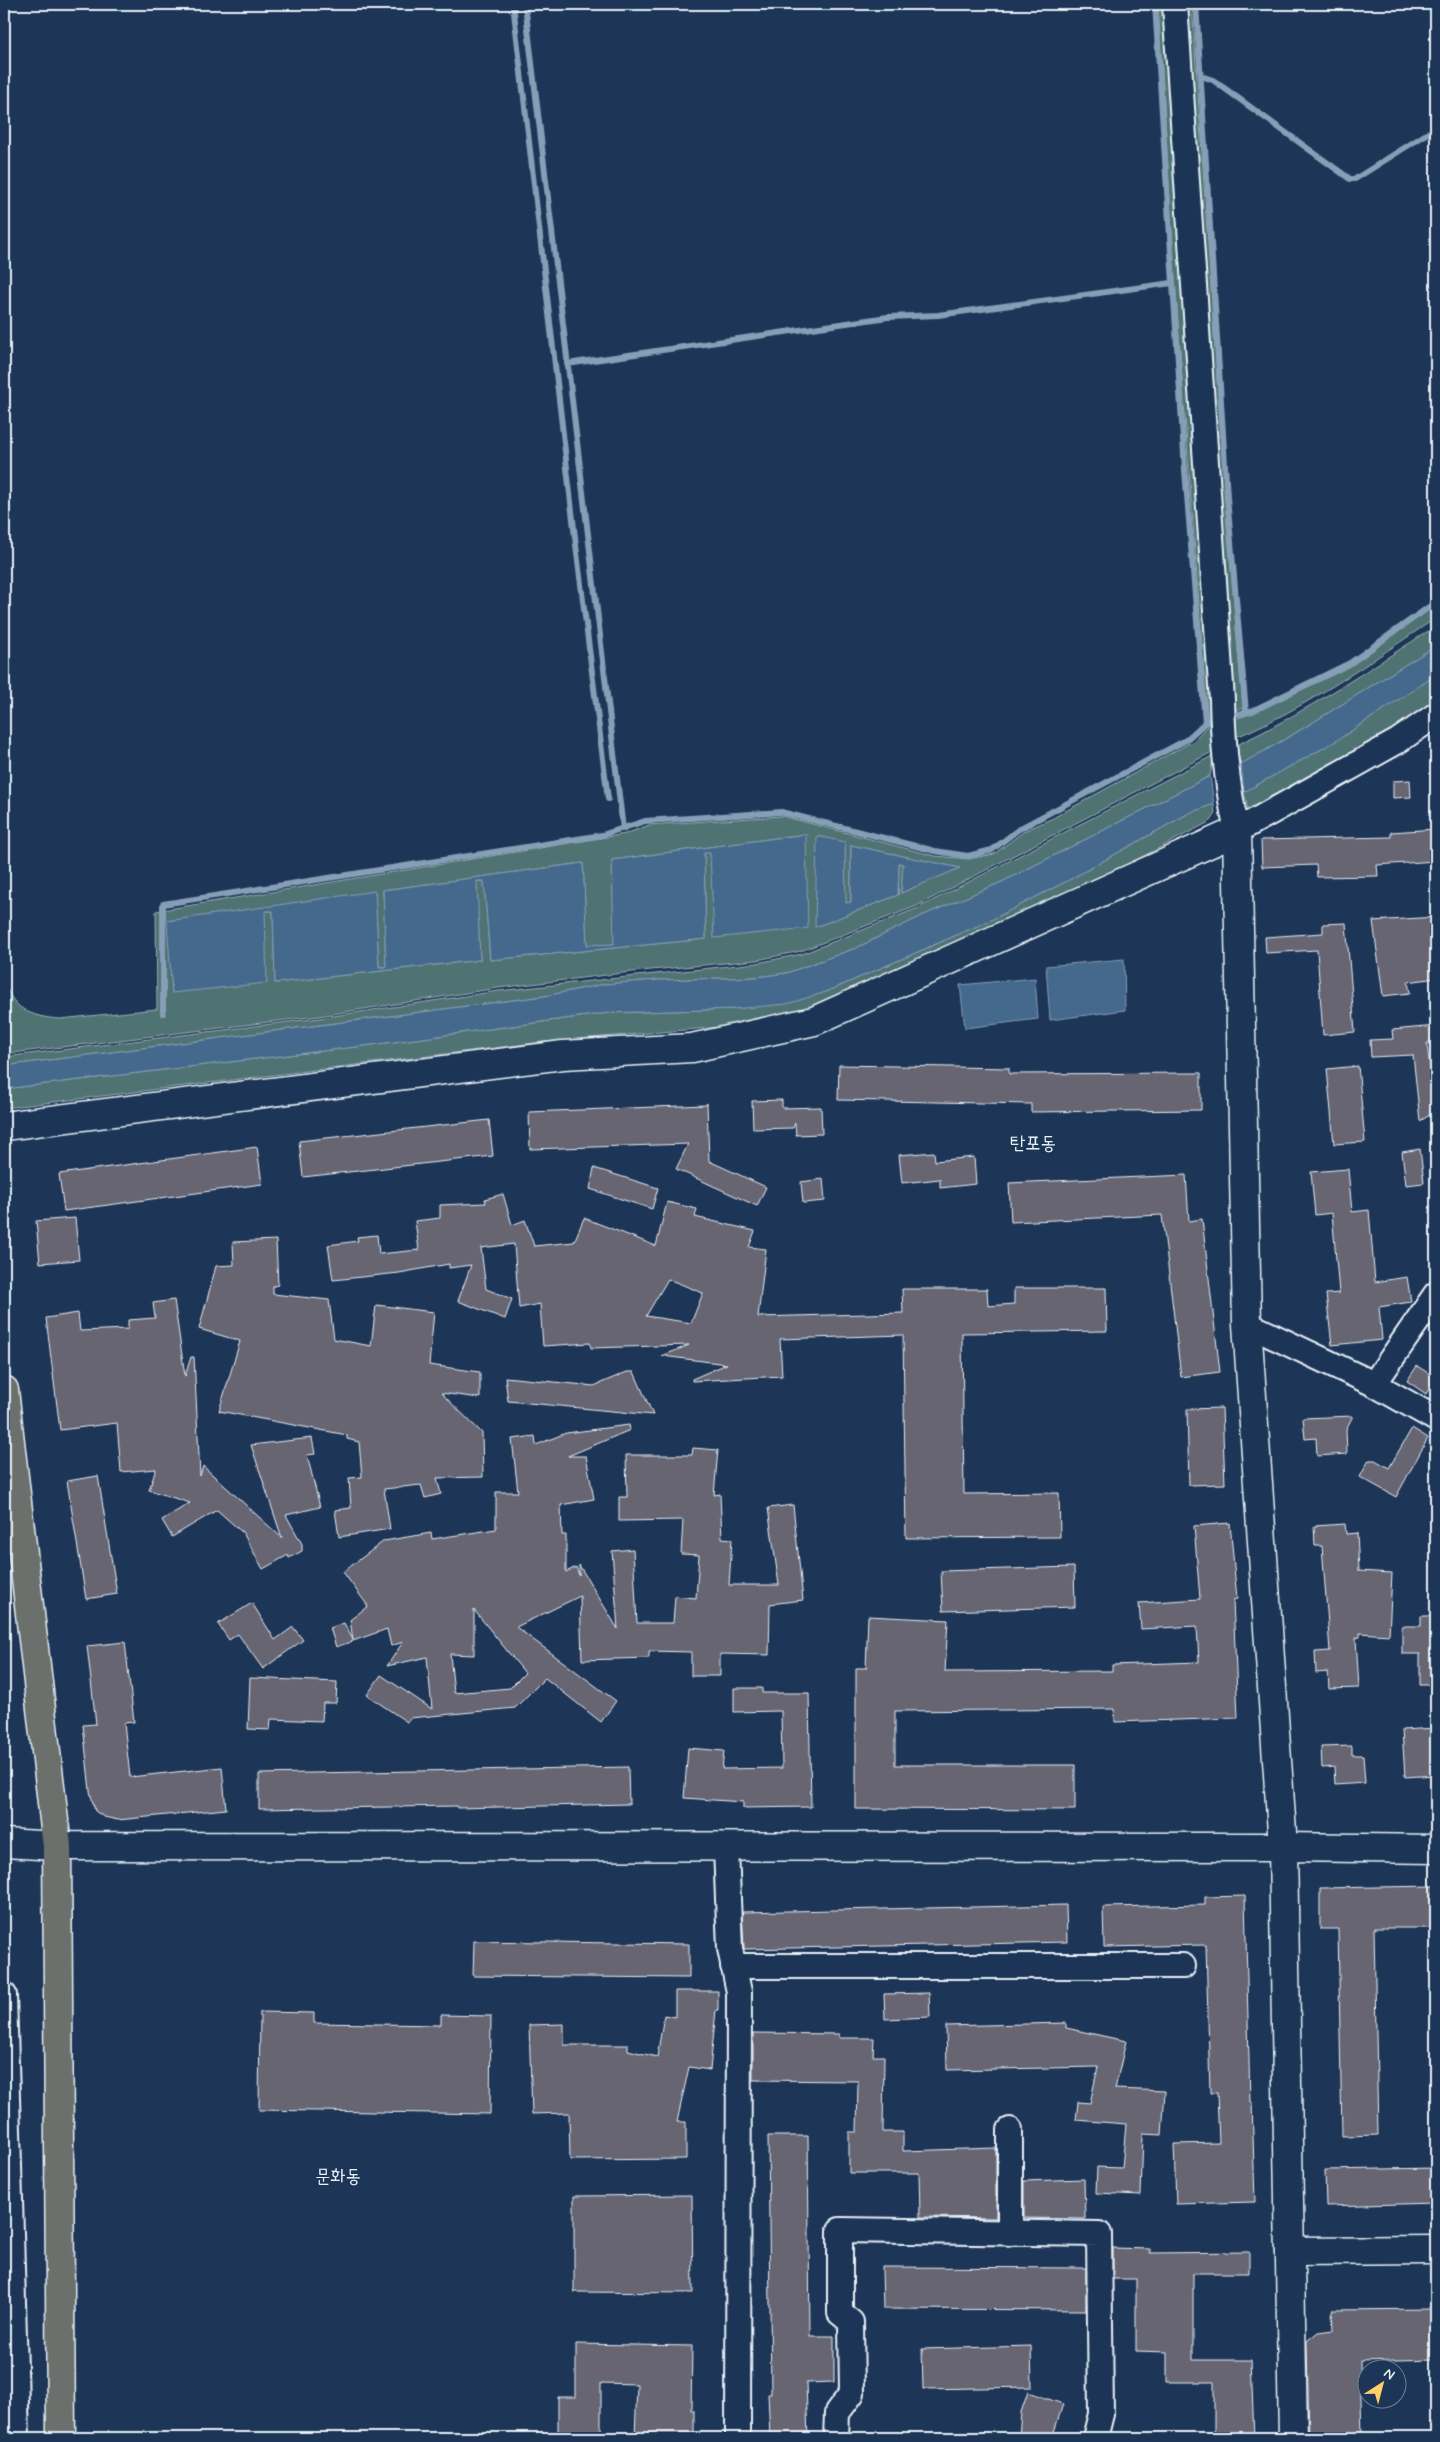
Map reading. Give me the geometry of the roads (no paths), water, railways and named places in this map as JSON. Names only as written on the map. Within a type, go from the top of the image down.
[{"type":"main road","points":[[4,1390],[57,1846],[60,2438]]},
{"type":"street","points":[[1175,4],[1226,767],[1236,831],[1246,1324],[1283,1847],[1293,2438]]},
{"type":"street","points":[[4,1126],[563,1055],[692,1048],[814,1021],[1236,831],[1398,741],[1436,715]]},
{"type":"street","points":[[1374,1384],[1436,1294]]},
{"type":"street","points":[[1246,1324],[1374,1384],[1436,1419]]},
{"type":"street","points":[[4,1843],[57,1846],[1283,1847],[1436,1849]]},
{"type":"street","points":[[726,1848],[730,1949],[739,1992],[738,2438]]},
{"type":"street","points":[[733,1966],[1183,1966]]},
{"type":"street","points":[[4,1995],[17,2438]]},
{"type":"street","points":[[1010,2130],[1010,2233]]},
{"type":"street","points":[[836,2438],[837,2413],[852,2392],[851,2322],[840,2313],[840,2230],[1099,2234],[1101,2414],[1095,2438]]},
{"type":"street","points":[[1290,2251],[1436,2250]]},
{"type":"water","points":[[1436,646],[1436,675],[1336,741],[1244,792],[1241,764],[1315,721]]},
{"type":"water","points":[[1210,776],[1214,804],[1189,813],[1069,880],[991,920],[826,992],[787,1004],[734,1009],[608,1013],[364,1046],[4,1089],[4,1066],[545,996],[605,984],[659,980],[757,977],[787,973],[856,948],[924,915],[1002,882]]},
{"type":"water","points":[[806,834],[808,928],[714,938],[710,853],[704,853],[706,939],[490,960],[484,881],[477,881],[480,960],[275,983],[273,911],[265,911],[267,983],[172,993],[167,921],[375,891],[379,967],[386,967],[383,890],[583,863],[587,945],[614,944],[612,860]]},
{"type":"water","points":[[817,836],[845,842],[846,903],[851,902],[851,845],[960,868],[901,893],[903,864],[899,863],[898,895],[815,927]]},
{"type":"water","points":[[1124,959],[1125,1010],[1050,1020],[1046,966]]},
{"type":"water","points":[[1035,978],[1038,1019],[965,1028],[960,985]]},
{"type":"waterway","points":[[513,4],[575,537],[608,799]]},
{"type":"waterway","points":[[525,4],[623,829]]},
{"type":"waterway","points":[[1155,4],[1185,470],[1205,722]]},
{"type":"waterway","points":[[1196,4],[1227,497],[1246,712]]},
{"type":"waterway","points":[[1201,76],[1213,80],[1350,179],[1355,179],[1436,128]]},
{"type":"waterway","points":[[567,364],[888,317],[938,315],[1172,283]]},
{"type":"waterway","points":[[1238,714],[1252,711],[1350,663],[1436,602]]},
{"type":"waterway","points":[[163,1013],[163,904],[602,835],[645,821],[781,812],[935,851],[968,856],[992,850],[1019,829],[1186,740],[1207,721]]},
{"type":"district","name":"탄포동","points":[[1033,1143]]},
{"type":"district","name":"문화동","points":[[338,2176]]}]
